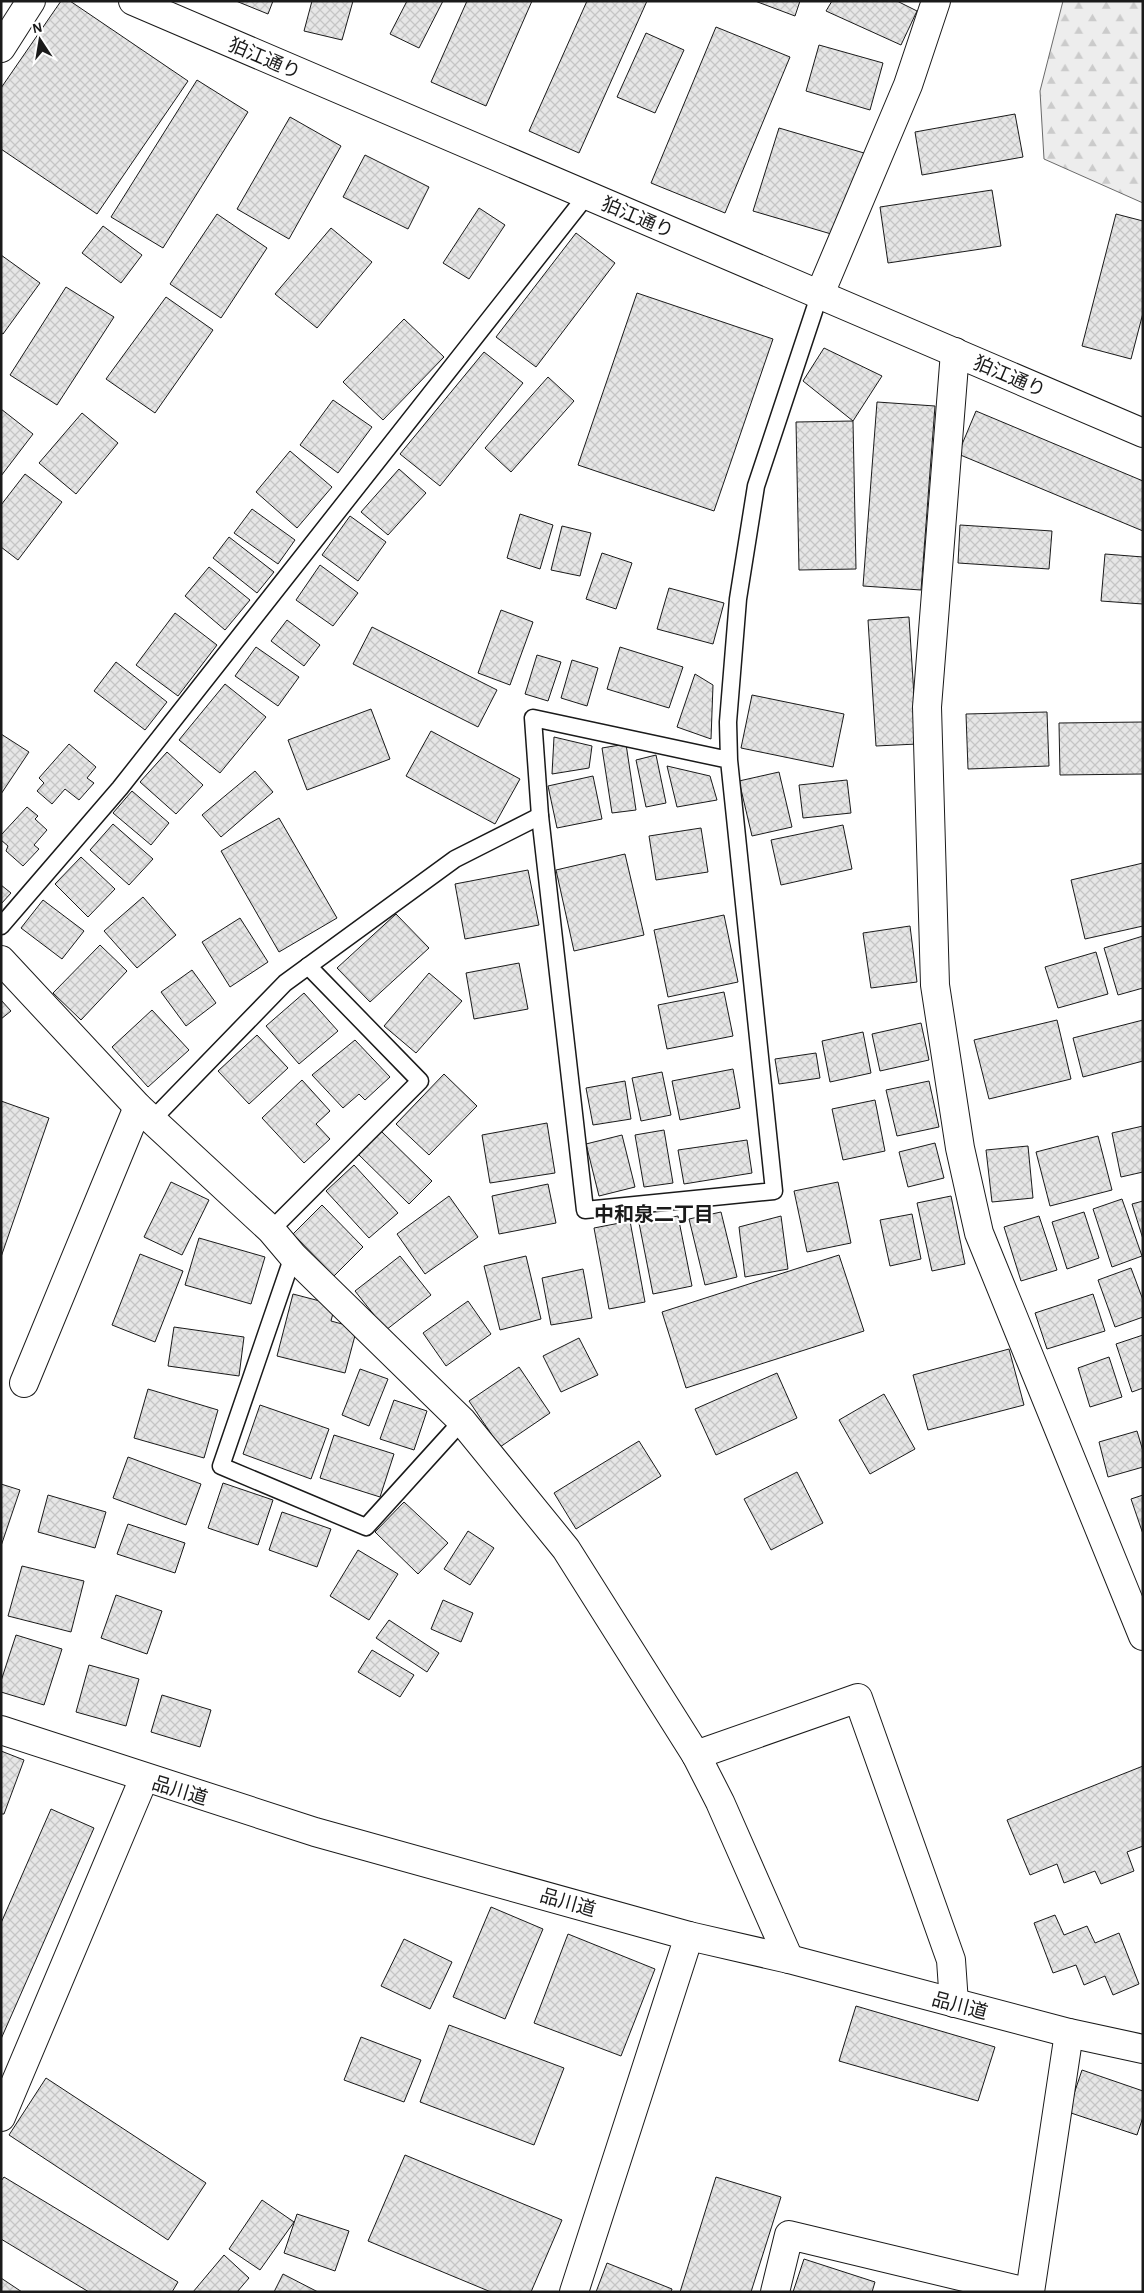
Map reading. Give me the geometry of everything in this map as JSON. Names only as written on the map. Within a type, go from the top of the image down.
[{"type":"street","points":[[1,48],[31,1]]},
{"type":"street","name":"狛江通り","points":[[133,1],[1143,433]]},
{"type":"street","points":[[820,296],[908,85],[936,1]]},
{"type":"street","points":[[955,352],[928,706],[935,985],[960,1148],[980,1233],[1143,1636]]},
{"type":"street","points":[[1,960],[145,1113],[272,1230],[294,1256],[462,1421],[566,1549],[696,1755],[720,1802],[789,1959]]},
{"type":"street","points":[[24,1382],[145,1113]]},
{"type":"street","points":[[696,1755],[858,1698],[951,1960],[954,2003]]},
{"type":"street","name":"品川道","points":[[1,1730],[315,1832],[689,1936],[789,1959],[1069,2033],[1143,2049]]},
{"type":"street","points":[[1,2117],[144,1778]]},
{"type":"street","points":[[574,2292],[689,1936]]},
{"type":"street","points":[[775,2292],[790,2235],[1028,2292],[1069,2033]]},
{"type":"lane","points":[[1,926],[120,788],[587,196]]},
{"type":"lane","points":[[729,760],[533,718],[540,816],[585,1210],[774,1191],[729,760],[728,722],[738,599],[756,486],[820,296]]},
{"type":"lane","points":[[145,1113],[285,983],[455,859],[540,816]]},
{"type":"lane","points":[[272,1230],[420,1081],[308,966]]},
{"type":"lane","points":[[294,1256],[221,1466],[366,1526],[462,1421]]},
{"type":"green space","points":[[1063,1],[1143,1],[1143,203],[1044,159],[1040,91]]},
{"type":"building","points":[[61,1],[70,1],[188,81],[97,214],[1,149],[1,88]]},
{"type":"building","points":[[236,1],[273,1],[268,14]]},
{"type":"building","points":[[312,1],[353,1],[342,40],[304,31]]},
{"type":"building","points":[[407,1],[443,1],[419,48],[390,34]]},
{"type":"building","points":[[467,1],[532,1],[486,106],[431,82]]},
{"type":"building","points":[[587,1],[647,1],[579,153],[529,131]]},
{"type":"building","points":[[755,1],[800,1],[795,16]]},
{"type":"building","points":[[832,1],[897,1],[917,11],[901,45],[826,11]]},
{"type":"building","points":[[716,27],[790,57],[725,213],[651,183]]},
{"type":"building","points":[[646,33],[684,50],[655,113],[617,97]]},
{"type":"building","points":[[819,45],[883,63],[870,110],[806,91]]},
{"type":"building","points":[[197,80],[248,112],[163,248],[111,217]]},
{"type":"building","points":[[1015,114],[1023,157],[922,175],[915,132]]},
{"type":"building","points":[[290,117],[341,146],[289,239],[237,209]]},
{"type":"building","points":[[779,128],[864,153],[838,236],[753,211]]},
{"type":"building","points":[[365,155],[429,187],[408,229],[343,197]]},
{"type":"building","points":[[992,190],[1001,246],[888,263],[880,207]]},
{"type":"building","points":[[479,208],[505,225],[469,279],[443,263]]},
{"type":"building","points":[[217,214],[267,248],[221,318],[170,284]]},
{"type":"building","points":[[1116,214],[1143,221],[1143,313],[1131,359],[1082,346]]},
{"type":"building","points":[[103,226],[142,255],[121,283],[82,253]]},
{"type":"building","points":[[331,228],[372,262],[317,328],[275,294]]},
{"type":"building","points":[[576,233],[615,263],[536,367],[496,337]]},
{"type":"building","points":[[1,255],[40,283],[3,334],[1,333]]},
{"type":"building","points":[[66,287],[114,317],[57,405],[10,375]]},
{"type":"building","points":[[637,293],[773,339],[714,511],[578,465]]},
{"type":"building","points":[[166,297],[213,330],[155,413],[106,379]]},
{"type":"building","points":[[404,319],[444,357],[383,420],[343,382]]},
{"type":"building","points":[[824,348],[882,376],[853,421],[803,381]]},
{"type":"building","points":[[484,352],[523,383],[440,486],[400,454]]},
{"type":"building","points":[[548,377],[574,401],[511,472],[485,448]]},
{"type":"building","points":[[333,400],[372,427],[338,473],[300,445]]},
{"type":"building","points":[[877,402],[935,406],[921,590],[863,586]]},
{"type":"building","points":[[1,409],[33,434],[1,476]]},
{"type":"building","points":[[976,411],[1143,481],[1143,531],[958,454]]},
{"type":"building","points":[[82,413],[118,443],[76,494],[39,463]]},
{"type":"building","points":[[853,421],[856,569],[799,570],[796,422]]},
{"type":"building","points":[[290,451],[332,487],[297,528],[256,492]]},
{"type":"building","points":[[399,469],[426,493],[388,535],[361,512]]},
{"type":"building","points":[[25,474],[62,502],[18,560],[1,547],[1,505]]},
{"type":"building","points":[[252,509],[295,540],[278,564],[234,533]]},
{"type":"building","points":[[520,514],[553,525],[540,569],[507,558]]},
{"type":"building","points":[[350,516],[386,542],[358,581],[322,555]]},
{"type":"building","points":[[960,525],[1052,531],[1049,569],[958,563]]},
{"type":"building","points":[[562,526],[591,533],[580,576],[551,570]]},
{"type":"building","points":[[229,537],[274,572],[257,593],[213,558]]},
{"type":"building","points":[[602,553],[632,563],[616,609],[586,599]]},
{"type":"building","points":[[1105,554],[1143,557],[1143,604],[1101,601]]},
{"type":"building","points":[[320,565],[358,593],[333,626],[296,600]]},
{"type":"building","points":[[209,567],[250,600],[225,630],[185,596]]},
{"type":"building","points":[[669,588],[724,603],[713,644],[657,629]]},
{"type":"building","points":[[501,610],[533,622],[510,685],[478,673]]},
{"type":"building","points":[[175,613],[217,645],[178,696],[136,665]]},
{"type":"building","points":[[909,617],[917,744],[876,746],[868,620]]},
{"type":"building","points":[[287,620],[320,645],[304,666],[271,641]]},
{"type":"building","points":[[372,627],[497,690],[478,727],[353,664]]},
{"type":"building","points":[[256,647],[299,677],[278,706],[235,676]]},
{"type":"building","points":[[620,647],[683,667],[669,708],[607,689]]},
{"type":"building","points":[[537,655],[561,662],[548,701],[525,694]]},
{"type":"building","points":[[572,660],[598,668],[587,706],[561,698]]},
{"type":"building","points":[[116,662],[167,702],[145,730],[94,691]]},
{"type":"building","points":[[695,674],[713,685],[711,739],[677,727]]},
{"type":"building","points":[[225,684],[266,717],[220,773],[179,740]]},
{"type":"building","points":[[752,695],[844,714],[833,767],[741,748]]},
{"type":"building","points":[[371,709],[390,759],[307,790],[288,740]]},
{"type":"building","points":[[1047,712],[1049,766],[968,769],[966,714]]},
{"type":"building","points":[[1143,722],[1143,774],[1060,775],[1059,723]]},
{"type":"building","points":[[431,731],[520,779],[495,824],[406,776]]},
{"type":"building","points":[[1,734],[29,752],[1,794]]},
{"type":"building","points":[[554,737],[592,746],[589,768],[552,774]]},
{"type":"building","points":[[69,744],[96,767],[87,778],[94,783],[79,800],[65,789],[52,804],[37,791],[44,783],[39,778]]},
{"type":"building","points":[[626,744],[636,810],[612,813],[602,748]]},
{"type":"building","points":[[167,752],[203,785],[176,814],[140,782]]},
{"type":"building","points":[[656,755],[666,803],[646,807],[636,760]]},
{"type":"building","points":[[667,766],[710,776],[717,800],[677,807]]},
{"type":"building","points":[[255,771],[273,792],[221,837],[202,815]]},
{"type":"building","points":[[779,772],[792,827],[752,836],[739,781]]},
{"type":"building","points":[[593,776],[602,819],[557,828],[548,786]]},
{"type":"building","points":[[847,780],[851,813],[803,818],[799,785]]},
{"type":"building","points":[[132,791],[169,823],[151,845],[113,813]]},
{"type":"building","points":[[27,807],[38,816],[35,819],[47,830],[34,845],[39,849],[23,866],[6,851],[8,846],[1,840],[1,835]]},
{"type":"building","points":[[279,818],[337,918],[279,952],[221,851]]},
{"type":"building","points":[[113,824],[153,859],[129,885],[90,850]]},
{"type":"building","points":[[843,825],[852,869],[781,885],[771,840]]},
{"type":"building","points":[[701,828],[708,872],[656,880],[649,836]]},
{"type":"building","points":[[625,854],[644,935],[574,951],[556,870]]},
{"type":"building","points":[[81,857],[115,889],[88,917],[55,884]]},
{"type":"building","points":[[1143,863],[1143,926],[1085,939],[1071,880]]},
{"type":"building","points":[[528,870],[539,925],[465,939],[455,884]]},
{"type":"building","points":[[1,885],[11,893],[1,904]]},
{"type":"building","points":[[143,897],[176,935],[137,968],[104,931]]},
{"type":"building","points":[[43,900],[84,931],[62,959],[21,928]]},
{"type":"building","points":[[396,914],[429,948],[370,1002],[337,968]]},
{"type":"building","points":[[724,915],[738,982],[668,997],[654,930]]},
{"type":"building","points":[[240,918],[268,962],[230,987],[202,942]]},
{"type":"building","points":[[910,926],[917,982],[871,988],[863,933]]},
{"type":"building","points":[[1143,936],[1143,988],[1118,995],[1104,948]]},
{"type":"building","points":[[100,945],[127,971],[81,1020],[53,993]]},
{"type":"building","points":[[1096,952],[1108,994],[1058,1008],[1045,967]]},
{"type":"building","points":[[519,963],[528,1009],[474,1019],[466,973]]},
{"type":"building","points":[[192,970],[216,1003],[186,1026],[161,992]]},
{"type":"building","points":[[429,973],[462,1001],[416,1053],[384,1026]]},
{"type":"building","points":[[724,992],[733,1036],[667,1049],[658,1005]]},
{"type":"building","points":[[304,993],[338,1031],[299,1064],[266,1026]]},
{"type":"building","points":[[1,1000],[11,1011],[1,1019]]},
{"type":"building","points":[[152,1010],[189,1050],[148,1087],[112,1047]]},
{"type":"building","points":[[1057,1020],[1071,1079],[989,1099],[974,1040]]},
{"type":"building","points":[[1143,1020],[1143,1061],[1083,1077],[1073,1038]]},
{"type":"building","points":[[921,1023],[929,1060],[880,1071],[872,1034]]},
{"type":"building","points":[[863,1032],[871,1073],[830,1082],[822,1041]]},
{"type":"building","points":[[257,1035],[288,1068],[249,1104],[218,1071]]},
{"type":"building","points":[[355,1040],[390,1077],[365,1100],[359,1094],[343,1108],[312,1075]]},
{"type":"building","points":[[816,1053],[820,1078],[779,1084],[775,1059]]},
{"type":"building","points":[[733,1069],[740,1108],[680,1120],[672,1081]]},
{"type":"building","points":[[662,1072],[671,1115],[641,1121],[632,1078]]},
{"type":"building","points":[[444,1074],[477,1106],[429,1155],[396,1124]]},
{"type":"building","points":[[302,1080],[330,1111],[316,1124],[330,1139],[304,1163],[262,1118]]},
{"type":"building","points":[[625,1081],[631,1119],[593,1125],[586,1088]]},
{"type":"building","points":[[929,1081],[939,1127],[897,1136],[886,1090]]},
{"type":"building","points":[[875,1100],[885,1151],[843,1160],[832,1109]]},
{"type":"building","points":[[1,1101],[49,1118],[1,1257]]},
{"type":"building","points":[[547,1123],[555,1173],[490,1183],[482,1135]]},
{"type":"building","points":[[1143,1126],[1143,1172],[1121,1177],[1112,1133]]},
{"type":"building","points":[[380,1130],[432,1181],[409,1204],[357,1153]]},
{"type":"building","points":[[664,1130],[673,1183],[644,1187],[635,1135]]},
{"type":"building","points":[[622,1135],[635,1187],[599,1196],[586,1144]]},
{"type":"building","points":[[1098,1136],[1112,1190],[1050,1206],[1036,1152]]},
{"type":"building","points":[[747,1140],[752,1173],[684,1184],[678,1150]]},
{"type":"building","points":[[935,1143],[944,1178],[908,1187],[899,1152]]},
{"type":"building","points":[[1028,1146],[1033,1198],[992,1202],[986,1150]]},
{"type":"building","points":[[354,1165],[398,1213],[369,1238],[326,1191]]},
{"type":"building","points":[[171,1182],[209,1200],[182,1255],[144,1237]]},
{"type":"building","points":[[838,1182],[851,1243],[807,1252],[794,1191]]},
{"type":"building","points":[[548,1184],[556,1223],[499,1234],[492,1196]]},
{"type":"building","points":[[449,1196],[478,1237],[425,1274],[397,1234]]},
{"type":"building","points":[[951,1196],[965,1264],[932,1271],[917,1203]]},
{"type":"building","points":[[1122,1199],[1142,1256],[1112,1267],[1093,1209]]},
{"type":"building","points":[[1143,1201],[1143,1239],[1132,1204]]},
{"type":"building","points":[[322,1205],[363,1247],[334,1276],[293,1234]]},
{"type":"building","points":[[721,1212],[737,1277],[705,1285],[689,1219]]},
{"type":"building","points":[[1084,1212],[1099,1258],[1067,1269],[1052,1222]]},
{"type":"building","points":[[912,1214],[921,1259],[890,1266],[880,1220]]},
{"type":"building","points":[[678,1216],[692,1286],[653,1294],[639,1223]]},
{"type":"building","points":[[781,1216],[788,1269],[745,1277],[739,1227]]},
{"type":"building","points":[[1039,1216],[1057,1270],[1021,1281],[1004,1227]]},
{"type":"building","points":[[630,1221],[645,1302],[609,1309],[594,1228]]},
{"type":"building","points":[[199,1238],[265,1257],[251,1304],[185,1285]]},
{"type":"building","points":[[140,1254],[183,1271],[155,1342],[112,1325]]},
{"type":"building","points":[[839,1255],[864,1331],[686,1388],[662,1312]]},
{"type":"building","points":[[400,1256],[431,1295],[386,1330],[355,1291]]},
{"type":"building","points":[[526,1256],[541,1319],[500,1330],[484,1266]]},
{"type":"building","points":[[1131,1268],[1143,1300],[1143,1317],[1115,1327],[1098,1280]]},
{"type":"building","points":[[583,1269],[592,1318],[551,1325],[542,1278]]},
{"type":"building","points":[[293,1294],[335,1305],[331,1321],[357,1328],[345,1373],[277,1356]]},
{"type":"building","points":[[1093,1294],[1105,1331],[1047,1349],[1035,1313]]},
{"type":"building","points":[[468,1301],[491,1334],[446,1366],[423,1333]]},
{"type":"building","points":[[174,1327],[244,1337],[239,1376],[168,1366]]},
{"type":"building","points":[[1143,1335],[1143,1388],[1132,1392],[1116,1344]]},
{"type":"building","points":[[579,1338],[598,1375],[561,1392],[543,1356]]},
{"type":"building","points":[[1009,1349],[1024,1405],[928,1430],[913,1375]]},
{"type":"building","points":[[1109,1357],[1122,1397],[1090,1407],[1078,1368]]},
{"type":"building","points":[[519,1367],[550,1413],[500,1447],[469,1401]]},
{"type":"building","points":[[360,1369],[388,1379],[369,1426],[342,1415]]},
{"type":"building","points":[[777,1373],[797,1418],[716,1455],[695,1409]]},
{"type":"building","points":[[148,1389],[218,1410],[204,1458],[134,1438]]},
{"type":"building","points":[[884,1394],[915,1449],[870,1474],[839,1420]]},
{"type":"building","points":[[394,1400],[427,1411],[414,1450],[380,1439]]},
{"type":"building","points":[[260,1405],[329,1429],[311,1479],[243,1454]]},
{"type":"building","points":[[1137,1431],[1143,1451],[1143,1467],[1108,1477],[1099,1442]]},
{"type":"building","points":[[334,1435],[394,1454],[380,1497],[320,1478]]},
{"type":"building","points":[[639,1441],[661,1476],[576,1529],[554,1493]]},
{"type":"building","points":[[128,1457],[201,1484],[186,1525],[113,1498]]},
{"type":"building","points":[[797,1472],[823,1523],[771,1550],[744,1499]]},
{"type":"building","points":[[223,1483],[273,1500],[258,1545],[208,1528]]},
{"type":"building","points":[[1,1484],[20,1490],[1,1546]]},
{"type":"building","points":[[48,1495],[106,1512],[95,1548],[38,1532]]},
{"type":"building","points":[[1143,1495],[1143,1534],[1131,1499]]},
{"type":"building","points":[[404,1502],[448,1543],[418,1574],[375,1532]]},
{"type":"building","points":[[282,1512],[331,1529],[317,1567],[269,1550]]},
{"type":"building","points":[[128,1524],[185,1543],[175,1573],[117,1554]]},
{"type":"building","points":[[468,1531],[494,1548],[470,1585],[444,1569]]},
{"type":"building","points":[[358,1550],[398,1574],[369,1620],[330,1596]]},
{"type":"building","points":[[22,1566],[84,1581],[71,1632],[8,1616]]},
{"type":"building","points":[[116,1595],[162,1611],[147,1654],[101,1638]]},
{"type":"building","points":[[443,1600],[473,1613],[461,1642],[431,1629]]},
{"type":"building","points":[[389,1620],[439,1653],[427,1672],[376,1638]]},
{"type":"building","points":[[16,1635],[62,1649],[44,1705],[1,1692],[1,1681]]},
{"type":"building","points":[[372,1650],[414,1675],[400,1697],[358,1672]]},
{"type":"building","points":[[89,1665],[139,1679],[126,1726],[76,1712]]},
{"type":"building","points":[[162,1695],[211,1710],[200,1747],[151,1732]]},
{"type":"building","points":[[1,1751],[24,1760],[4,1814],[1,1814]]},
{"type":"building","points":[[1143,1766],[1143,1846],[1127,1852],[1134,1871],[1101,1884],[1095,1871],[1064,1883],[1057,1864],[1030,1875],[1007,1820]]},
{"type":"building","points":[[51,1809],[94,1828],[1,2039],[1,1923]]},
{"type":"building","points":[[491,1907],[543,1929],[505,2019],[453,1997]]},
{"type":"building","points":[[1055,1915],[1064,1935],[1087,1926],[1095,1943],[1119,1933],[1139,1984],[1113,1995],[1105,1976],[1084,1985],[1076,1965],[1053,1973],[1034,1923]]},
{"type":"building","points":[[568,1934],[655,1969],[621,2056],[534,2023]]},
{"type":"building","points":[[404,1939],[452,1962],[430,2009],[381,1986]]},
{"type":"building","points":[[856,2006],[995,2047],[978,2101],[839,2061]]},
{"type":"building","points":[[449,2025],[564,2068],[534,2145],[420,2102]]},
{"type":"building","points":[[361,2037],[421,2060],[404,2102],[344,2080]]},
{"type":"building","points":[[1082,2070],[1143,2091],[1143,2117],[1137,2135],[1068,2112]]},
{"type":"building","points":[[46,2078],[206,2183],[168,2240],[9,2135]]},
{"type":"building","points":[[405,2155],[562,2220],[531,2292],[491,2292],[368,2241]]},
{"type":"building","points":[[4,2177],[178,2282],[172,2292],[89,2292],[1,2239],[1,2181]]},
{"type":"building","points":[[716,2177],[781,2197],[751,2292],[680,2292]]},
{"type":"building","points":[[262,2200],[294,2222],[260,2270],[229,2249]]},
{"type":"building","points":[[297,2214],[349,2231],[335,2271],[284,2253]]},
{"type":"building","points":[[224,2255],[249,2278],[237,2292],[193,2292]]},
{"type":"building","points":[[804,2259],[875,2282],[872,2292],[793,2292]]},
{"type":"building","points":[[607,2263],[672,2289],[671,2292],[596,2292]]},
{"type":"building","points":[[283,2274],[318,2292],[274,2292]]},
{"type":"building","points":[[1,2278],[22,2292],[1,2292]]},
{"type":"district","name":"中和泉二丁目","points":[[654,1214]]}]
